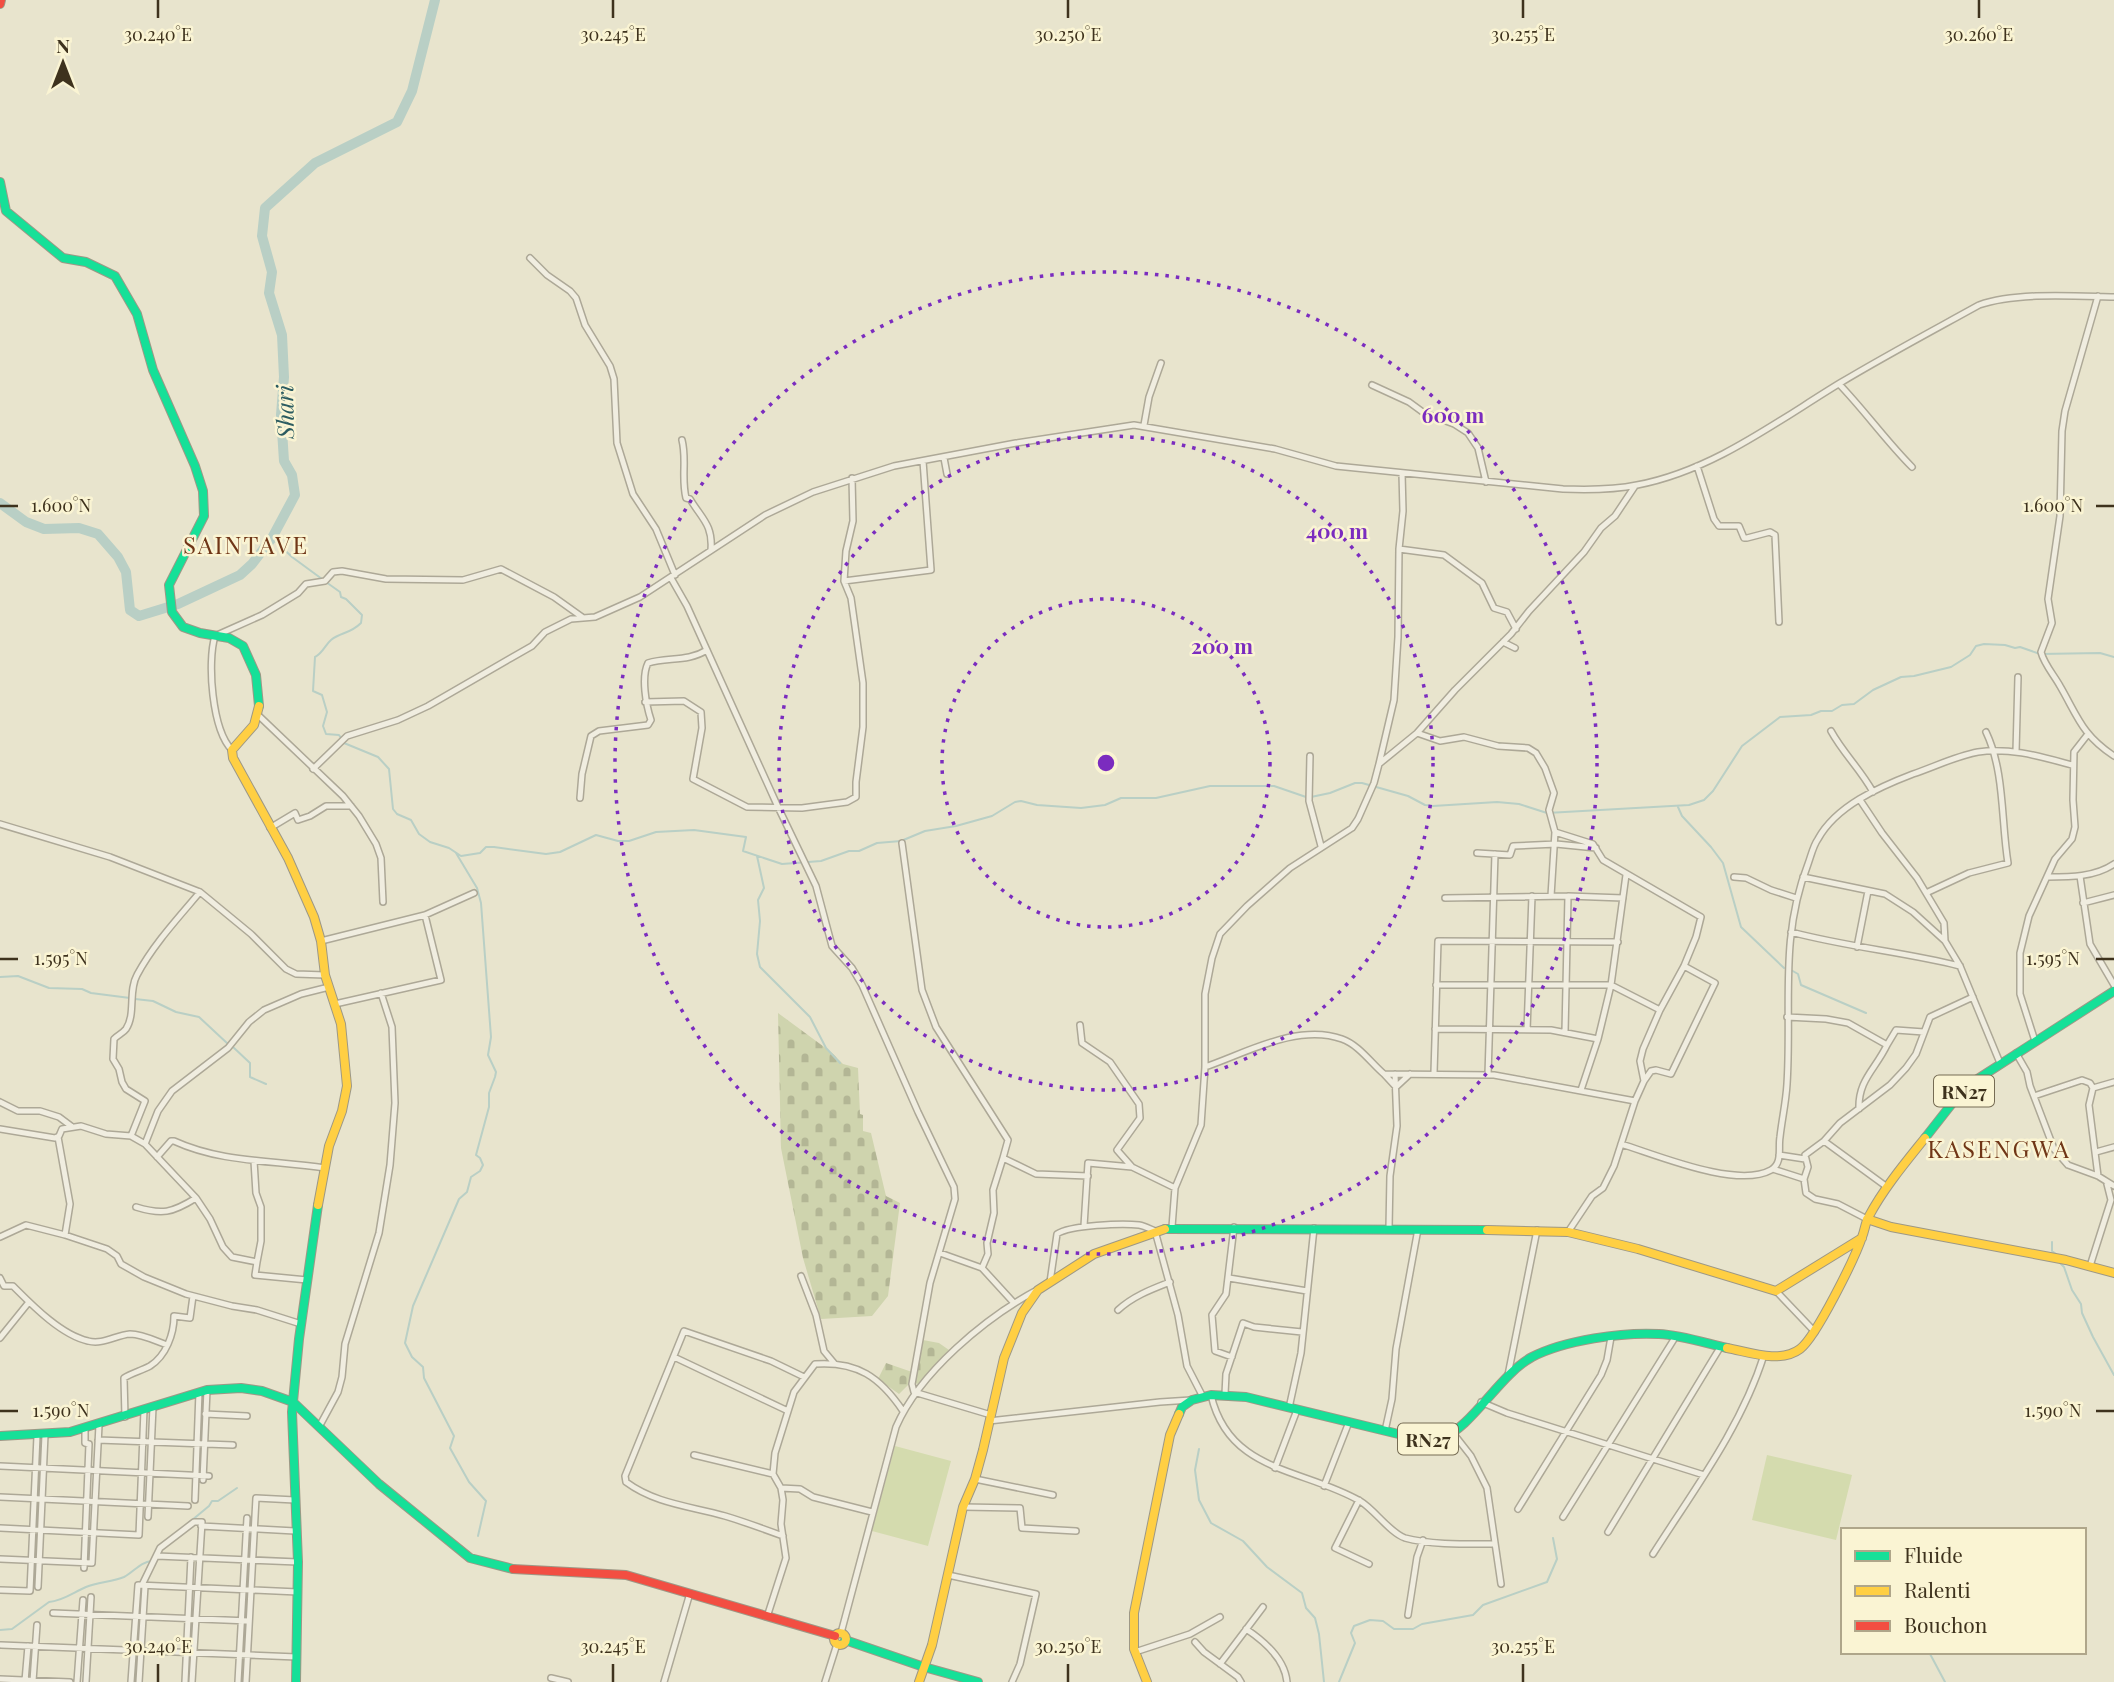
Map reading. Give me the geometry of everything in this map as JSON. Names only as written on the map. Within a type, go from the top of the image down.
[{"type":"street","points":[[0,182],[6,212],[63,258],[86,262],[115,276],[137,314],[153,370],[195,466],[203,491],[204,516],[171,579],[168,593],[174,620],[184,628],[235,640],[247,650],[258,691],[258,715],[253,726],[232,750]]},
{"type":"street","points":[[530,258],[576,298],[585,326],[610,366],[614,379],[617,443],[633,494],[656,529],[673,576],[816,886],[832,946],[852,968],[862,985],[954,1187],[955,1199],[930,1283],[912,1384],[914,1392]]},
{"type":"street","points":[[2098,296],[2064,411],[2060,516],[2048,599],[2052,623],[2041,647],[2041,654],[2070,702],[2078,721],[2100,746],[2114,755]]},
{"type":"street","points":[[313,769],[347,736],[398,720],[428,706],[531,646],[545,632],[571,619],[595,617],[640,597],[783,505],[852,478],[894,466],[1016,443],[1144,425],[1189,436],[1275,449],[1336,466],[1591,490],[1635,486],[1697,466],[1736,448],[1922,336],[1995,300],[2114,296]]},
{"type":"street","points":[[1144,425],[1149,397],[1161,363]]},
{"type":"street","points":[[1839,384],[1870,416],[1890,445],[1912,467]]},
{"type":"street","points":[[1372,385],[1468,433],[1478,448],[1486,482]]},
{"type":"street","points":[[682,440],[685,455],[682,481],[687,498],[707,522],[712,541],[711,550]]},
{"type":"street","points":[[944,458],[947,474]]},
{"type":"street","points":[[845,581],[931,570],[923,461]]},
{"type":"street","points":[[1697,466],[1712,515],[1719,526],[1740,526],[1744,538],[1770,532],[1776,535],[1779,622]]},
{"type":"street","points":[[1172,1227],[1175,1188],[1201,1125],[1205,1067],[1205,994],[1220,934],[1264,890],[1321,846],[1352,828],[1373,786],[1394,699],[1399,549],[1403,511],[1402,472]]},
{"type":"street","points":[[645,702],[684,701],[701,712],[702,728],[693,779],[747,807],[812,807],[847,802],[856,797],[863,727],[863,683],[851,598],[845,581],[846,551],[853,521],[852,478]]},
{"type":"street","points":[[1379,764],[1418,733],[1516,628],[1584,552],[1601,528],[1615,516],[1635,486]]},
{"type":"street","points":[[1399,549],[1444,555],[1482,583],[1494,608],[1507,612],[1516,628]]},
{"type":"street","points":[[215,636],[262,615],[298,593],[306,584],[325,581],[329,574],[342,571],[386,579],[463,580],[501,569],[554,597],[582,617]]},
{"type":"street","points":[[215,636],[211,652],[216,716],[222,736],[232,750],[236,766],[296,877],[314,917],[321,941],[325,975],[341,1024],[347,1086],[325,1168],[307,1280],[293,1402],[298,1562],[296,1682]]},
{"type":"street","points":[[1503,642],[1515,648]]},
{"type":"street","points":[[580,797],[582,774],[591,736],[599,731],[648,725],[651,720],[645,702],[645,668],[648,663],[684,660],[699,656],[707,650]]},
{"type":"street","points":[[2016,752],[2018,677]]},
{"type":"street","points":[[258,715],[351,806],[376,844],[382,859],[383,902]]},
{"type":"street","points":[[1831,731],[1841,749],[1862,771],[1873,792]]},
{"type":"street","points":[[1418,733],[1440,741],[1464,737],[1498,746],[1528,748],[1536,753],[1554,793],[1549,812],[1556,844],[1552,896]]},
{"type":"street","points":[[1926,893],[1969,873],[2008,863],[2001,795],[1993,752],[1986,733]]},
{"type":"street","points":[[2035,1041],[2020,994],[2020,953],[2028,916],[2055,859],[2072,839],[2075,827],[2074,752],[2088,734]]},
{"type":"street","points":[[1773,1170],[1778,1163],[1779,1137],[1788,1082],[1787,965],[1791,932],[1796,898],[1818,837],[1837,816],[1873,792],[1905,777],[1968,755],[2016,752],[2073,765]]},
{"type":"street","points":[[1310,756],[1308,798],[1321,846]]},
{"type":"street","points":[[1860,800],[1926,893],[1944,923],[1945,941]]},
{"type":"street","points":[[270,828],[295,813],[298,820],[326,806],[351,806]]},
{"type":"street","points":[[0,824],[110,857],[200,892],[251,934],[286,968],[296,974],[325,975]]},
{"type":"street","points":[[1555,832],[1593,844],[1603,860],[1701,917],[1684,966],[1660,1010],[1640,1061],[1644,1081]]},
{"type":"street","points":[[902,843],[922,989],[936,1027],[1008,1140],[993,1190],[994,1213],[987,1243],[988,1254],[982,1268]]},
{"type":"street","points":[[1477,853],[1510,855],[1513,846],[1556,844],[1596,848]]},
{"type":"street","points":[[1488,1075],[1495,854]]},
{"type":"street","points":[[2048,877],[2081,876],[2114,864]]},
{"type":"street","points":[[1581,1090],[1598,1039],[1611,985],[1626,875]]},
{"type":"street","points":[[2081,876],[2091,948],[2114,985]]},
{"type":"street","points":[[1734,877],[1746,878],[1770,890],[1796,898]]},
{"type":"street","points":[[1803,877],[1885,894],[1913,912],[1945,941],[1960,966],[2000,1063]]},
{"type":"street","points":[[1857,947],[1868,891]]},
{"type":"street","points":[[131,1136],[145,1101],[126,1089],[113,1059],[114,1040],[125,1031],[129,1022],[136,976],[175,920],[200,892]]},
{"type":"street","points":[[321,941],[425,915],[474,893]]},
{"type":"street","points":[[2084,902],[2114,895]]},
{"type":"street","points":[[1527,1030],[1532,896]]},
{"type":"street","points":[[1565,1032],[1568,896]]},
{"type":"street","points":[[1445,898],[1623,898]]},
{"type":"street","points":[[335,1004],[441,980],[425,915]]},
{"type":"street","points":[[1791,932],[1960,966]]},
{"type":"street","points":[[1434,1073],[1438,942],[1618,942]]},
{"type":"street","points":[[1568,1232],[1592,1196],[1603,1188],[1644,1081],[1651,1071],[1671,1074],[1715,983],[1684,966]]},
{"type":"street","points":[[1436,985],[1611,985],[1660,1010]]},
{"type":"street","points":[[145,1144],[158,1111],[172,1091],[229,1045],[249,1022],[264,1010],[301,994],[329,987]]},
{"type":"street","name":"RN27","points":[[1192,1400],[1224,1394],[1245,1397],[1419,1439],[1437,1440],[1453,1433],[1507,1376],[1533,1357],[1569,1344],[1611,1337],[1659,1334],[1764,1355],[1788,1355],[1800,1349],[1815,1332],[1862,1238],[1867,1219],[1887,1187],[1954,1101],[1976,1080],[2000,1063],[2114,991]]},
{"type":"street","points":[[319,1427],[338,1392],[345,1343],[379,1233],[390,1165],[395,1103],[392,1027],[382,993]]},
{"type":"street","points":[[1973,997],[1930,1017],[1916,1055],[1906,1068],[1890,1085],[1840,1123],[1824,1141],[1808,1152],[1805,1159],[1808,1167],[1804,1179],[1806,1193],[1815,1199],[1839,1204],[1867,1219],[1891,1227],[2114,1273]]},
{"type":"street","points":[[1787,1017],[1848,1023],[1887,1045]]},
{"type":"street","points":[[1080,1025],[1082,1043],[1110,1062],[1139,1104],[1140,1118],[1117,1150],[1132,1167]]},
{"type":"street","points":[[1435,1028],[1565,1032],[1598,1039]]},
{"type":"street","points":[[1859,1109],[1860,1087],[1896,1030],[1924,1032]]},
{"type":"street","points":[[1205,1067],[1284,1039],[1322,1036],[1342,1039],[1351,1044],[1396,1087]]},
{"type":"street","points":[[2016,1054],[2027,1072],[2054,1149],[2068,1165],[2098,1176],[2111,1185],[2111,1200],[2090,1266]]},
{"type":"street","points":[[1384,1074],[1488,1075],[1635,1101]]},
{"type":"street","points":[[1389,1228],[1390,1176],[1397,1126],[1395,1074]]},
{"type":"street","points":[[1396,1087],[1410,1074]]},
{"type":"street","points":[[2034,1096],[2082,1080],[2090,1083],[2093,1088],[2089,1105],[2098,1176]]},
{"type":"street","points":[[2093,1088],[2114,1082]]},
{"type":"street","points":[[0,1102],[18,1111],[40,1111],[59,1117],[71,1126],[131,1136],[145,1144],[196,1198],[210,1219],[223,1247],[232,1257],[257,1262]]},
{"type":"street","points":[[65,1235],[69,1204],[58,1137],[62,1129],[71,1126]]},
{"type":"street","points":[[0,1129],[58,1137]]},
{"type":"street","points":[[157,1157],[174,1141],[207,1154],[325,1168]]},
{"type":"street","points":[[1824,1141],[1887,1187]]},
{"type":"street","points":[[1621,1144],[1723,1174],[1752,1175],[1773,1170],[1804,1179]]},
{"type":"street","points":[[2096,1152],[2114,1147]]},
{"type":"street","points":[[1779,1155],[1805,1159]]},
{"type":"street","points":[[1003,1158],[1036,1174],[1088,1176]]},
{"type":"street","points":[[254,1161],[256,1193],[261,1207],[261,1241],[255,1275],[307,1280]]},
{"type":"street","points":[[1084,1226],[1088,1163],[1132,1167],[1175,1188]]},
{"type":"street","points":[[136,1207],[163,1213],[196,1198]]},
{"type":"street","points":[[0,1237],[26,1225],[65,1235],[107,1249],[117,1256],[121,1264],[144,1277],[193,1296],[257,1310],[301,1324]]},
{"type":"street","points":[[1049,1282],[1057,1234],[1068,1228],[1142,1225],[1155,1231],[1170,1282],[1187,1366],[1229,1435],[1245,1450],[1275,1468],[1359,1500],[1403,1537],[1461,1545],[1495,1544]]},
{"type":"street","points":[[825,1682],[896,1427],[914,1392],[976,1330],[1014,1303],[1094,1254],[1155,1231],[1172,1227],[1314,1227],[1568,1232],[1776,1291],[1815,1332]]},
{"type":"street","points":[[1232,1357],[1214,1351],[1212,1315],[1226,1294],[1234,1227]]},
{"type":"street","points":[[1275,1468],[1293,1409],[1314,1227]]},
{"type":"street","points":[[1385,1431],[1396,1349],[1418,1229]]},
{"type":"street","points":[[1507,1376],[1536,1230]]},
{"type":"street","points":[[1776,1291],[1862,1238]]},
{"type":"street","points":[[940,1253],[982,1268],[1014,1303]]},
{"type":"street","points":[[801,1276],[816,1315],[824,1351],[834,1363]]},
{"type":"street","points":[[0,1278],[3,1288],[13,1286],[34,1309],[88,1342],[108,1341],[135,1334],[167,1345]]},
{"type":"street","points":[[1229,1278],[1307,1291]]},
{"type":"street","points":[[1118,1310],[1143,1293],[1170,1282]]},
{"type":"street","points":[[919,1682],[932,1645],[963,1507],[975,1479],[1013,1331],[1038,1290]]},
{"type":"street","points":[[125,1417],[124,1378],[152,1365],[161,1357],[174,1324],[174,1316],[190,1318],[193,1296]]},
{"type":"street","points":[[0,1338],[29,1302]]},
{"type":"street","points":[[1224,1394],[1226,1374],[1243,1323],[1254,1327],[1303,1332]]},
{"type":"street","points":[[783,1536],[725,1516],[671,1505],[639,1492],[626,1482],[625,1476],[684,1331],[771,1361],[804,1377]]},
{"type":"street","points":[[1563,1517],[1676,1336]]},
{"type":"street","points":[[1518,1509],[1601,1375],[1611,1337]]},
{"type":"street","points":[[1608,1532],[1721,1346]]},
{"type":"street","points":[[767,1617],[786,1558],[781,1488],[773,1474],[775,1453],[794,1392],[824,1351]]},
{"type":"street","points":[[1653,1554],[1726,1440],[1758,1375],[1764,1355]]},
{"type":"street","points":[[674,1357],[788,1411]]},
{"type":"street","points":[[815,1364],[834,1363],[871,1376],[891,1394],[903,1411]]},
{"type":"street","points":[[0,1436],[41,1435],[85,1429],[203,1391],[241,1388],[262,1391],[293,1402],[379,1484],[470,1558],[500,1567],[527,1571],[626,1575],[978,1682]]},
{"type":"street","points":[[195,1500],[198,1413],[203,1391]]},
{"type":"street","points":[[0,1466],[205,1477],[206,1414],[203,1391]]},
{"type":"street","points":[[914,1392],[990,1418],[1192,1400]]},
{"type":"street","points":[[1147,1682],[1135,1652],[1134,1613],[1170,1435],[1182,1407],[1192,1400]]},
{"type":"street","points":[[1481,1402],[1507,1413],[1704,1475]]},
{"type":"street","points":[[148,1517],[153,1407]]},
{"type":"street","points":[[0,1528],[139,1535],[144,1410]]},
{"type":"street","points":[[198,1413],[247,1416]]},
{"type":"street","points":[[1325,1486],[1349,1422]]},
{"type":"street","points":[[0,1559],[84,1565],[92,1563],[99,1425]]},
{"type":"street","points":[[84,1565],[89,1444],[85,1443],[85,1429]]},
{"type":"street","points":[[1453,1433],[1471,1456],[1487,1488],[1501,1584]]},
{"type":"street","points":[[0,1590],[30,1591],[36,1468],[41,1435]]},
{"type":"street","points":[[38,1587],[44,1468],[41,1435]]},
{"type":"street","points":[[98,1440],[233,1446]]},
{"type":"street","points":[[694,1455],[773,1474]]},
{"type":"street","points":[[975,1479],[1053,1495]]},
{"type":"street","points":[[781,1488],[800,1489],[813,1497],[872,1512]]},
{"type":"street","points":[[0,1497],[188,1506]]},
{"type":"street","points":[[246,1682],[256,1498],[295,1500]]},
{"type":"street","points":[[1359,1500],[1335,1548],[1369,1564]]},
{"type":"street","points":[[963,1507],[1020,1508],[1022,1528],[1076,1531]]},
{"type":"street","points":[[238,1682],[247,1518]]},
{"type":"street","points":[[139,1682],[144,1586],[160,1548],[194,1522],[202,1522],[192,1682]]},
{"type":"street","points":[[201,1527],[295,1531]]},
{"type":"street","points":[[1408,1615],[1417,1556],[1423,1540]]},
{"type":"street","points":[[158,1556],[298,1562]]},
{"type":"street","points":[[185,1682],[191,1557]]},
{"type":"street","points":[[948,1575],[1036,1594],[1023,1655],[1012,1682]]},
{"type":"street","points":[[131,1682],[138,1585],[298,1592]]},
{"type":"street","points":[[664,1682],[690,1593]]},
{"type":"street","points":[[86,1682],[91,1597]]},
{"type":"street","points":[[77,1682],[83,1600]]},
{"type":"street","points":[[1220,1664],[1263,1607]]},
{"type":"street","points":[[53,1613],[249,1621]]},
{"type":"street","points":[[1135,1652],[1190,1634],[1220,1617]]},
{"type":"street","points":[[25,1681],[37,1625]]},
{"type":"street","points":[[1246,1629],[1265,1641],[1286,1672],[1287,1682]]},
{"type":"street","points":[[1195,1642],[1241,1682]]},
{"type":"street","points":[[1,1645],[297,1657]]},
{"type":"street","points":[[32,1646],[33,1681]]},
{"type":"street","points":[[551,1678],[568,1682]]},
{"type":"street","points":[[0,1679],[70,1682]]},
{"type":"green space","points":[[778,1013],[843,1064],[858,1068],[863,1131],[871,1133],[886,1196],[900,1203],[888,1296],[872,1316],[821,1319],[803,1258],[781,1148]]},
{"type":"green space","points":[[923,1340],[939,1343],[949,1350],[918,1384],[915,1383]]},
{"type":"green space","points":[[886,1363],[912,1372],[911,1382],[899,1394],[878,1379]]},
{"type":"green space","points":[[895,1446],[951,1461],[928,1546],[872,1531]]},
{"type":"green space","points":[[1767,1455],[1852,1475],[1836,1540],[1752,1520]]},
{"type":"waterway","name":"Shari","points":[[0,503],[26,522],[44,529],[79,528],[98,534],[118,557],[126,572],[130,610],[139,616],[178,604],[240,575],[252,564],[272,538],[295,495],[292,475],[284,461],[281,415],[284,377],[282,335],[269,293],[272,272],[262,236],[265,208],[315,163],[397,122],[412,91],[435,0]]},
{"type":"waterway","points":[[272,538],[322,579]]},
{"type":"waterway","points":[[326,582],[362,615],[361,623],[331,640],[315,657],[313,691],[322,695],[327,712],[323,726],[326,734],[339,735],[341,738]]},
{"type":"waterway","points":[[1311,797],[1362,783],[1433,806],[1497,802],[1519,804],[1547,813],[1689,805],[1704,800],[1713,791],[1742,746],[1780,717],[1811,715],[1854,704],[1873,690],[1901,677],[1951,667],[1970,655],[1976,646],[2005,645],[2040,654],[2100,653],[2114,657]]},
{"type":"waterway","points":[[344,743],[378,757],[389,769],[393,809],[397,814],[411,820],[419,834],[430,842],[449,848],[461,856],[480,853],[486,847],[546,854],[560,852],[596,835],[629,841],[656,832],[694,830],[746,837],[743,851],[782,864],[821,861],[849,851],[859,851],[877,843],[901,841],[925,831],[992,816],[1021,801],[1037,805],[1081,808],[1105,805],[1121,798],[1156,798],[1210,786],[1274,786],[1306,797]]},
{"type":"waterway","points":[[1678,807],[1682,816],[1723,863],[1741,927],[1784,968]]},
{"type":"waterway","points":[[456,853],[477,888],[481,903],[491,1037],[488,1055],[496,1072],[476,1155],[483,1165],[480,1171],[471,1177],[467,1192],[459,1199],[413,1306],[405,1343],[412,1357],[423,1367],[424,1378],[454,1436],[450,1448],[469,1482],[486,1501],[478,1536]]},
{"type":"waterway","points":[[757,856],[764,888],[758,900],[760,921],[757,954],[760,967],[810,1017],[826,1048],[840,1063]]},
{"type":"waterway","points":[[1791,970],[1798,974],[1801,985],[1866,1013]]},
{"type":"waterway","points":[[0,977],[18,976],[49,988],[82,989],[91,993],[130,998]]},
{"type":"waterway","points":[[135,999],[153,1001],[176,1012],[199,1017],[228,1044]]},
{"type":"waterway","points":[[233,1047],[250,1063],[250,1077],[266,1084]]},
{"type":"waterway","points":[[2052,1242],[2052,1251],[2056,1254]]},
{"type":"waterway","points":[[2060,1263],[2081,1304],[2082,1313],[2093,1337],[2114,1375]]},
{"type":"waterway","points":[[1199,1449],[1195,1470],[1199,1500],[1211,1523],[1243,1541],[1267,1567],[1302,1593],[1306,1608],[1315,1618],[1319,1634],[1324,1682]]},
{"type":"waterway","points":[[156,1550],[212,1501],[218,1501],[237,1488]]},
{"type":"waterway","points":[[1339,1682],[1355,1643],[1351,1633],[1354,1626],[1370,1620],[1383,1621],[1394,1629],[1413,1629],[1422,1624],[1473,1615],[1483,1605],[1547,1582],[1557,1559],[1553,1538]]},
{"type":"waterway","points":[[0,1630],[12,1629],[49,1602],[91,1585],[124,1577],[152,1561]]},
{"type":"waterway","points":[[1930,1654],[1945,1682]]},
{"type":"traffic: fast","points":[[0,182],[6,211],[63,258],[86,262],[115,276],[137,314],[153,370],[195,466],[203,491],[204,516],[169,585],[172,612],[183,627],[229,638],[243,646],[256,675],[259,706]]},
{"type":"traffic: fast","points":[[1925,1138],[1954,1101],[1976,1080],[2114,991]]},
{"type":"traffic: fast","points":[[296,1682],[298,1562],[292,1412],[299,1339],[318,1205]]},
{"type":"traffic: fast","points":[[1165,1229],[1487,1230]]},
{"type":"traffic: fast","points":[[1179,1414],[1182,1407],[1192,1400],[1211,1395],[1246,1397],[1419,1439],[1438,1440],[1463,1424],[1520,1365],[1545,1351],[1594,1338],[1644,1334],[1676,1336],[1727,1348]]},
{"type":"traffic: fast","points":[[0,1436],[70,1432],[207,1390],[241,1388],[262,1391],[293,1402],[379,1484],[470,1558],[513,1569]]},
{"type":"traffic: fast","points":[[845,1640],[978,1682]]},
{"type":"traffic: slow","points":[[259,706],[254,725],[232,750],[233,758],[288,858],[314,917],[321,941],[325,975],[341,1024],[347,1086],[342,1111],[329,1146],[318,1205]]},
{"type":"traffic: slow","points":[[1727,1348],[1754,1354],[1783,1356],[1800,1349],[1807,1342],[1852,1262],[1875,1206],[1925,1138]]},
{"type":"traffic: slow","points":[[1867,1219],[1891,1227],[2066,1260],[2114,1273]]},
{"type":"traffic: slow","points":[[919,1682],[932,1645],[963,1507],[983,1450],[1004,1358],[1022,1313],[1038,1290],[1094,1254],[1165,1229]]},
{"type":"traffic: slow","points":[[1487,1230],[1568,1232],[1638,1249],[1776,1291],[1862,1238]]},
{"type":"traffic: slow","points":[[1147,1682],[1134,1649],[1134,1613],[1170,1435],[1179,1414]]},
{"type":"traffic: slow","points":[[840,1633],[846,1639],[840,1645],[834,1639],[840,1633]]},
{"type":"traffic: jam","points":[[0,4],[1,0]]},
{"type":"traffic: jam","points":[[513,1569],[626,1575],[835,1636]]},
{"type":"district","name":"SAINTAVE","points":[[246,544]]},
{"type":"district","name":"KASENGWA","points":[[1999,1148]]}]
